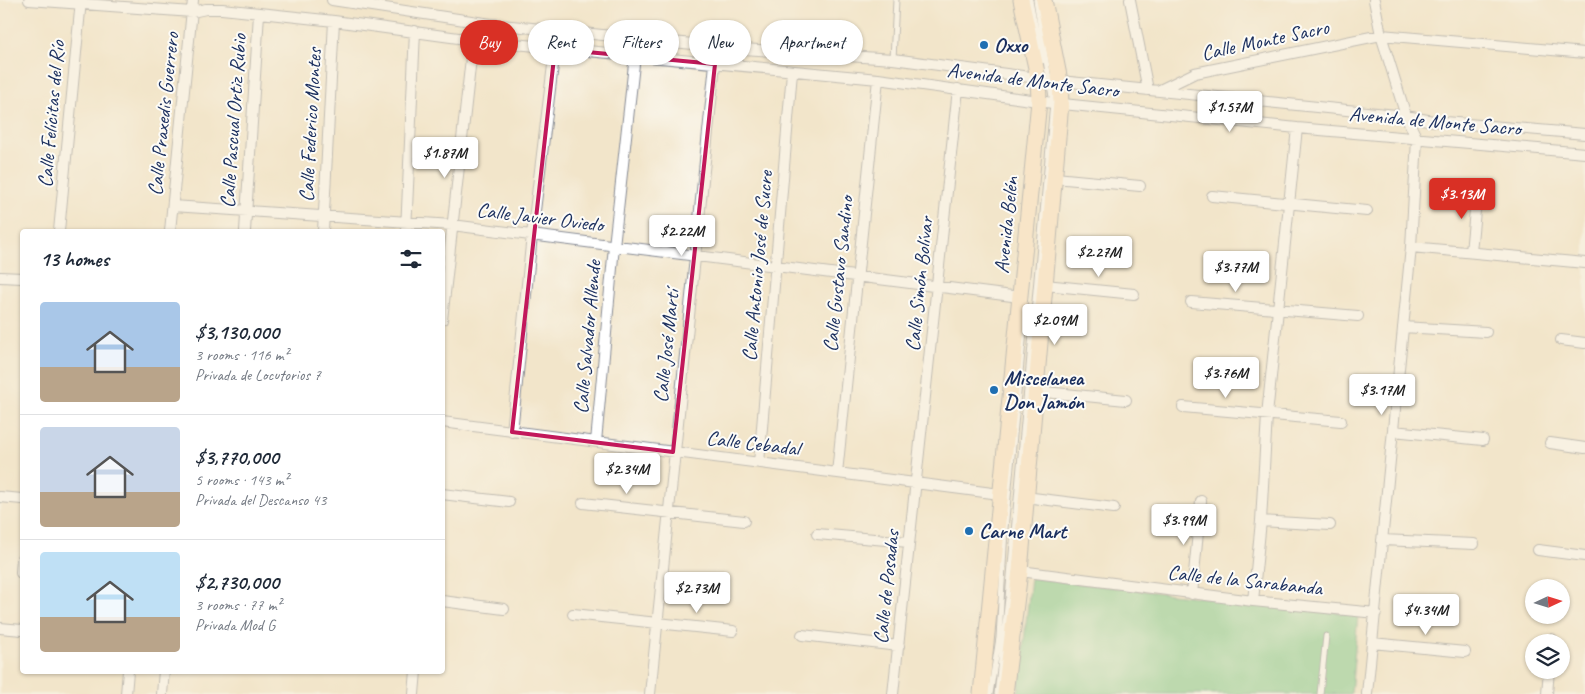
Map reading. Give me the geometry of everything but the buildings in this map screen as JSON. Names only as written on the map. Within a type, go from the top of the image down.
[{"type":"main road","name":"Avenida Belén","points":[[981,694],[1020,297],[1050,102],[1048,79],[1021,0]]},
{"type":"main road","name":"Avenida Belén","points":[[1005,694],[1020,571],[1025,497],[1055,178],[1044,0]]},
{"type":"street","name":"Avenida de Monte Sacro","points":[[29,0],[81,2],[192,12],[219,5],[259,14],[334,21],[460,38]]},
{"type":"street","name":"Calle Praxedis Guerrero","points":[[170,229],[193,0]]},
{"type":"street","name":"Avenida de Monte Sacro","points":[[332,0],[491,24],[743,49],[893,59],[1048,79],[1406,116],[1433,121],[1585,134]]},
{"type":"street","points":[[1130,0],[1154,90]]},
{"type":"street","points":[[1367,694],[1404,327],[1417,139],[1406,116],[1381,35],[1374,0]]},
{"type":"street","name":"Calle Felícitas del Río","points":[[59,229],[81,2]]},
{"type":"street","name":"Calle Pascual Ortiz Rubio","points":[[245,229],[259,14]]},
{"type":"street","name":"Calle Federico Montes","points":[[323,229],[334,21]]},
{"type":"street","points":[[406,227],[415,31]]},
{"type":"street","name":"Calle Monte Sacro","points":[[1154,90],[1195,73],[1381,35],[1585,53]]},
{"type":"street","points":[[445,292],[470,65]]},
{"type":"street","points":[[512,432],[532,235],[553,65]]},
{"type":"street","name":"Calle Salvador Allende","points":[[596,442],[614,246],[634,65]]},
{"type":"street","name":"Calle José Martí","points":[[650,694],[673,452],[715,65]]},
{"type":"street","name":"Avenida de Monte Sacro","points":[[725,65],[878,79],[1050,102],[1297,128],[1585,153]]},
{"type":"street","name":"Calle Antonio José de Sucre","points":[[759,463],[792,72]]},
{"type":"street","name":"Calle Gustavo Sandino","points":[[837,473],[878,79]]},
{"type":"street","name":"Calle Simón Bolívar","points":[[915,483],[958,89]]},
{"type":"street","points":[[1253,601],[1261,521],[1267,415],[1280,309],[1297,128]]},
{"type":"street","points":[[1055,178],[1140,186]]},
{"type":"street","points":[[1471,252],[1477,190]]},
{"type":"street","points":[[1212,196],[1367,212]]},
{"type":"street","name":"Calle Javier Oviedo","points":[[173,206],[324,216],[406,227],[452,225],[1020,297]]},
{"type":"street","points":[[1411,247],[1585,263]]},
{"type":"street","points":[[0,277],[20,278]]},
{"type":"street","points":[[1046,285],[1134,294]]},
{"type":"street","points":[[1191,302],[1358,316]]},
{"type":"street","points":[[1404,327],[1486,332]]},
{"type":"street","points":[[1561,340],[1585,343]]},
{"type":"street","points":[[1035,391],[1126,400]]},
{"type":"street","points":[[1183,407],[1341,421]]},
{"type":"street","name":"Calle Cebadal","points":[[445,422],[1000,494]]},
{"type":"street","points":[[1393,431],[1483,440]]},
{"type":"street","points":[[1550,443],[1585,448]]},
{"type":"street","name":"Calle de Posadas","points":[[893,694],[915,483]]},
{"type":"street","points":[[445,494],[508,502]]},
{"type":"street","points":[[0,497],[20,499]]},
{"type":"street","points":[[1025,497],[1114,508]]},
{"type":"street","points":[[1192,594],[1201,501]]},
{"type":"street","points":[[583,503],[744,521]]},
{"type":"street","points":[[1261,521],[1330,525]]},
{"type":"street","points":[[817,534],[909,542]]},
{"type":"street","points":[[1382,540],[1474,544]]},
{"type":"street","points":[[1538,550],[1585,556]]},
{"type":"street","name":"Calle de la Sarabanda","points":[[1020,571],[1192,594],[1376,613]]},
{"type":"street","points":[[445,601],[504,609]]},
{"type":"street","points":[[573,614],[733,631]]},
{"type":"street","points":[[0,628],[20,630]]},
{"type":"street","points":[[802,636],[899,646]]},
{"type":"street","points":[[1372,643],[1464,652]]},
{"type":"street","points":[[126,694],[128,674]]},
{"type":"street","points":[[162,694],[164,674]]},
{"type":"street","points":[[414,694],[416,674]]},
{"type":"street","points":[[1547,694],[1548,679]]},
{"type":"lane","points":[[893,59],[896,0]]},
{"type":"lane","points":[[1030,0],[1048,79]]},
{"type":"lane","points":[[1036,0],[1048,79]]},
{"type":"lane","points":[[1035,211],[1050,102]]},
{"type":"lane","points":[[997,694],[1009,588],[1050,102]]},
{"type":"lane","points":[[990,694],[999,638],[1005,530],[1025,320]]},
{"type":"lane","points":[[1320,694],[1326,636]]},
{"type":"highlighted area","points":[[555,49],[715,64],[673,452],[512,432]]},
{"type":"green space","points":[[1031,578],[1358,615],[1351,694],[1018,694]]},
{"type":"place","name":"Oxxo","points":[[984,45]]},
{"type":"place","name":"Miscelanea Don Jamón","points":[[994,390]]},
{"type":"place","name":"Carne Mart","points":[[969,531]]}]
